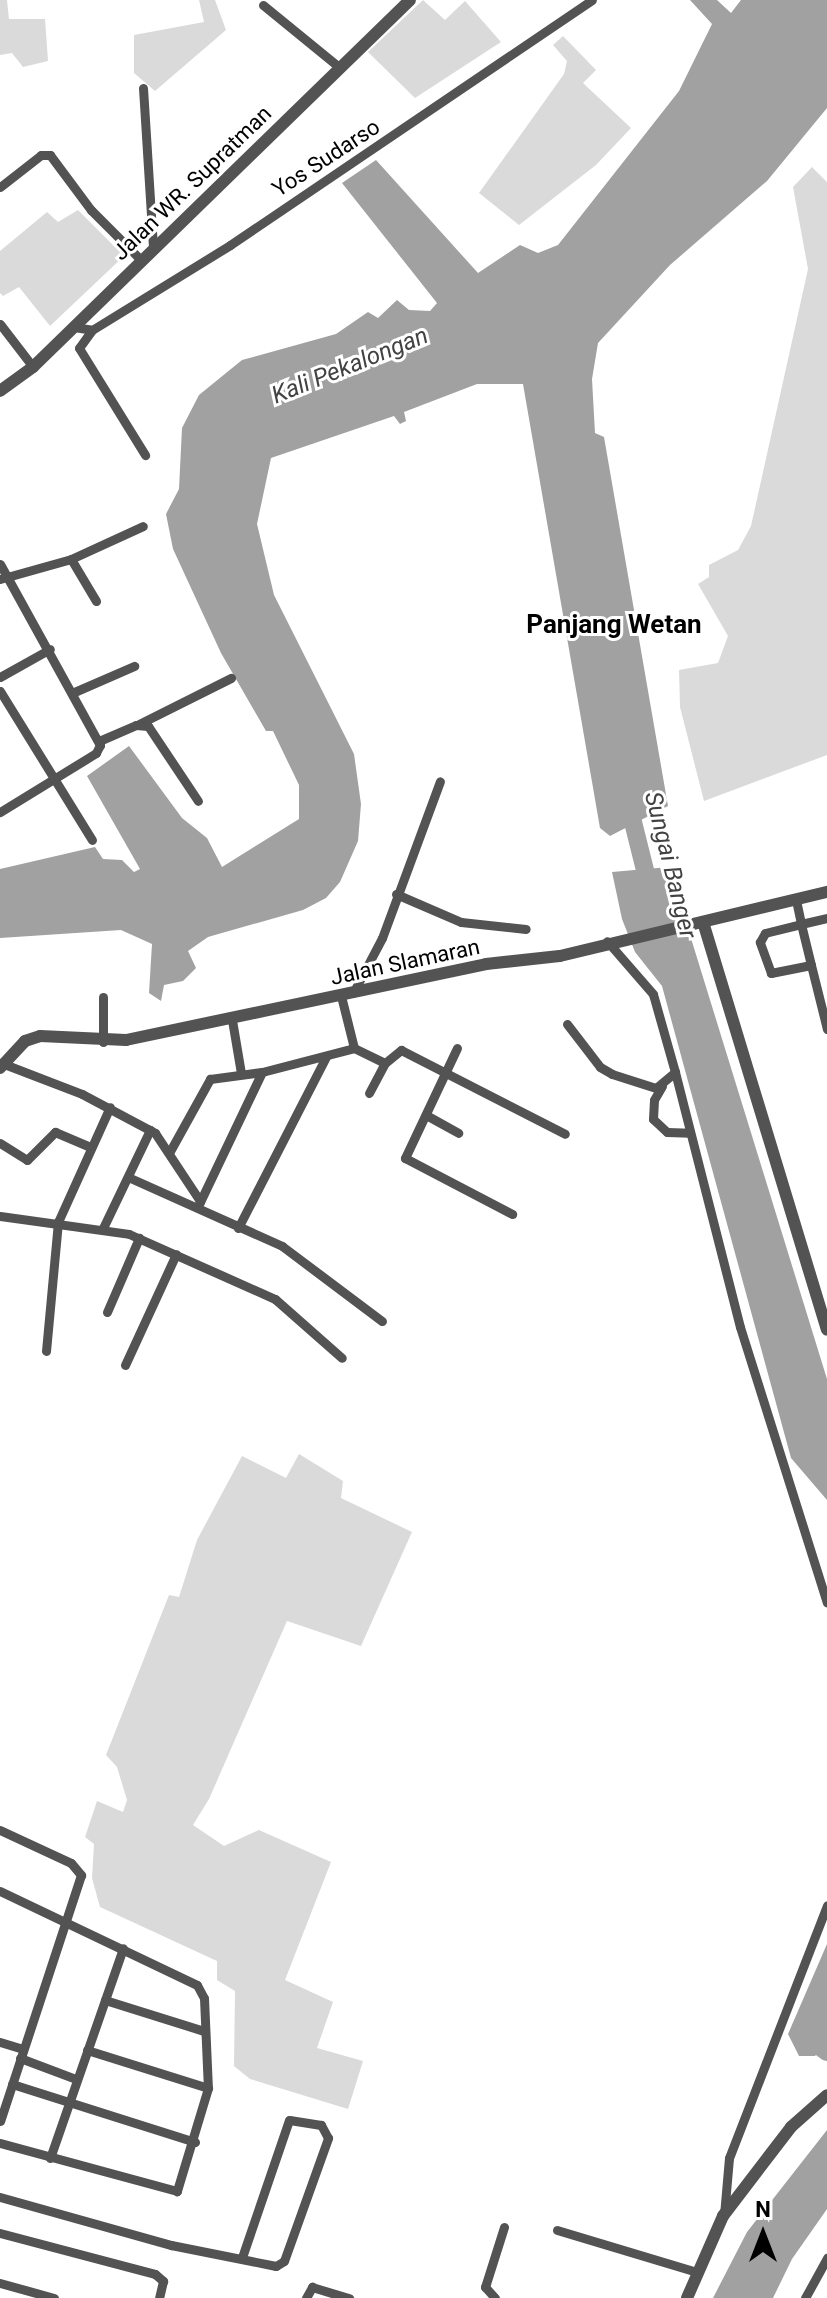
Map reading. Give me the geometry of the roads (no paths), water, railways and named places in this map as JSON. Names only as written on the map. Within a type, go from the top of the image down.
[{"type":"street","name":"Jalan WR. Supratman","points":[[0,391],[33,367],[410,0]]},
{"type":"street","name":"Yos Sudarso","points":[[92,330],[230,245],[592,0]]},
{"type":"street","points":[[263,5],[339,67]]},
{"type":"street","points":[[143,88],[153,247]]},
{"type":"street","points":[[0,187],[41,155],[50,155],[91,210],[141,260]]},
{"type":"street","points":[[0,324],[33,367]]},
{"type":"street","points":[[74,327],[92,330],[79,348],[145,455]]},
{"type":"street","points":[[4,578],[71,559],[143,526]]},
{"type":"street","points":[[71,559],[96,601]]},
{"type":"street","points":[[0,564],[4,578],[50,649],[99,741],[97,752],[0,812]]},
{"type":"street","points":[[0,677],[50,649]]},
{"type":"street","points":[[72,693],[134,666]]},
{"type":"street","points":[[99,741],[231,678]]},
{"type":"street","points":[[0,691],[92,840]]},
{"type":"street","points":[[139,724],[150,727],[198,801]]},
{"type":"street","points":[[354,1048],[347,994],[382,938],[440,781]]},
{"type":"street","name":"Jalan Slamaran","points":[[2,1066],[25,1041],[40,1036],[103,1042],[232,1020],[486,964],[560,956],[613,940],[827,892]]},
{"type":"street","points":[[396,894],[461,922],[526,929]]},
{"type":"street","points":[[796,900],[827,1029]]},
{"type":"street","points":[[811,965],[771,973],[763,955],[765,933],[827,918]]},
{"type":"street","points":[[697,923],[827,1330]]},
{"type":"street","points":[[613,940],[653,994],[740,1327],[827,1603]]},
{"type":"street","points":[[103,997],[103,1042]]},
{"type":"street","points":[[232,1020],[241,1073]]},
{"type":"street","points":[[567,1024],[600,1067],[645,1086],[662,1086]]},
{"type":"street","points":[[169,1153],[209,1080],[262,1072],[354,1048],[385,1063]]},
{"type":"street","points":[[457,1048],[406,1160],[512,1214]]},
{"type":"street","points":[[369,1093],[385,1063],[401,1050],[565,1134]]},
{"type":"street","points":[[238,1228],[326,1057]]},
{"type":"street","points":[[2,1066],[110,1107],[150,1130],[169,1153],[198,1206]]},
{"type":"street","points":[[198,1206],[262,1072]]},
{"type":"street","points":[[675,1072],[662,1086],[653,1119],[667,1132],[690,1133]]},
{"type":"street","points":[[46,1351],[58,1222],[110,1107]]},
{"type":"street","points":[[426,1115],[458,1133]]},
{"type":"street","points":[[103,1228],[150,1130]]},
{"type":"street","points":[[0,1143],[27,1160],[55,1132],[91,1147]]},
{"type":"street","points":[[128,1177],[198,1206],[295,1254],[382,1321]]},
{"type":"street","points":[[0,1216],[103,1228],[139,1238],[275,1299],[342,1358]]},
{"type":"street","points":[[107,1312],[139,1238]]},
{"type":"street","points":[[125,1365],[176,1254]]},
{"type":"street","points":[[0,1830],[80,1871],[67,1922],[1,2115]]},
{"type":"street","points":[[0,1891],[197,1985],[204,1998],[208,2088],[195,2142],[177,2191],[0,2143]]},
{"type":"street","points":[[723,2216],[729,2158],[827,1905]]},
{"type":"street","points":[[50,2158],[123,1948]]},
{"type":"street","points":[[105,2000],[204,2031]]},
{"type":"street","points":[[0,2042],[76,2079]]},
{"type":"street","points":[[87,2050],[208,2088]]},
{"type":"street","points":[[12,2084],[195,2142]]},
{"type":"street","points":[[687,2298],[723,2216],[791,2127],[827,2095]]},
{"type":"street","points":[[0,2197],[171,2245],[276,2266],[284,2261],[328,2138],[321,2125],[289,2120],[242,2257]]},
{"type":"street","points":[[495,2298],[485,2287],[504,2227]]},
{"type":"street","points":[[557,2230],[697,2272]]},
{"type":"street","points":[[0,2233],[155,2274],[163,2281],[159,2298]]},
{"type":"street","points":[[805,2298],[827,2258]]},
{"type":"street","points":[[0,2283],[54,2298]]},
{"type":"street","points":[[306,2298],[312,2287],[349,2298]]},
{"type":"water","name":"Kali Pekalongan","points":[[690,0],[717,0],[731,13],[741,0],[827,0],[827,108],[767,181],[670,265],[598,343],[592,379],[595,433],[604,437],[668,806],[610,836],[600,828],[523,384],[477,384],[404,412],[406,421],[400,424],[394,416],[271,458],[257,524],[274,595],[354,754],[361,804],[358,841],[340,882],[326,898],[303,910],[208,937],[188,951],[196,968],[183,981],[164,985],[161,1001],[149,993],[152,944],[121,930],[0,938],[0,869],[95,847],[103,859],[122,860],[134,872],[140,869],[87,776],[129,746],[182,818],[207,838],[222,867],[299,819],[299,785],[273,731],[266,731],[221,653],[173,549],[166,514],[179,489],[182,428],[199,395],[242,360],[336,334],[368,312],[378,318],[397,300],[409,310],[430,311],[437,303],[342,183],[376,160],[478,273],[520,245],[538,253],[558,245],[679,91],[712,24]]},
{"type":"water","points":[[669,867],[827,1379],[827,1500],[791,1458],[662,986],[635,952],[622,919],[612,872]]},
{"type":"water","points":[[827,1944],[827,2043],[815,2056],[799,2056],[788,2034]]},
{"type":"water","points":[[827,2130],[827,2209],[792,2259],[773,2298],[713,2298],[747,2232]]},
{"type":"waterway","name":"Sungai Banger","points":[[628,802],[650,890]]},
{"type":"waterway","name":"Sungai Banger","points":[[827,2011],[819,2046],[827,2052]]},
{"type":"district","name":"Panjang Wetan","points":[[614,625]]}]
